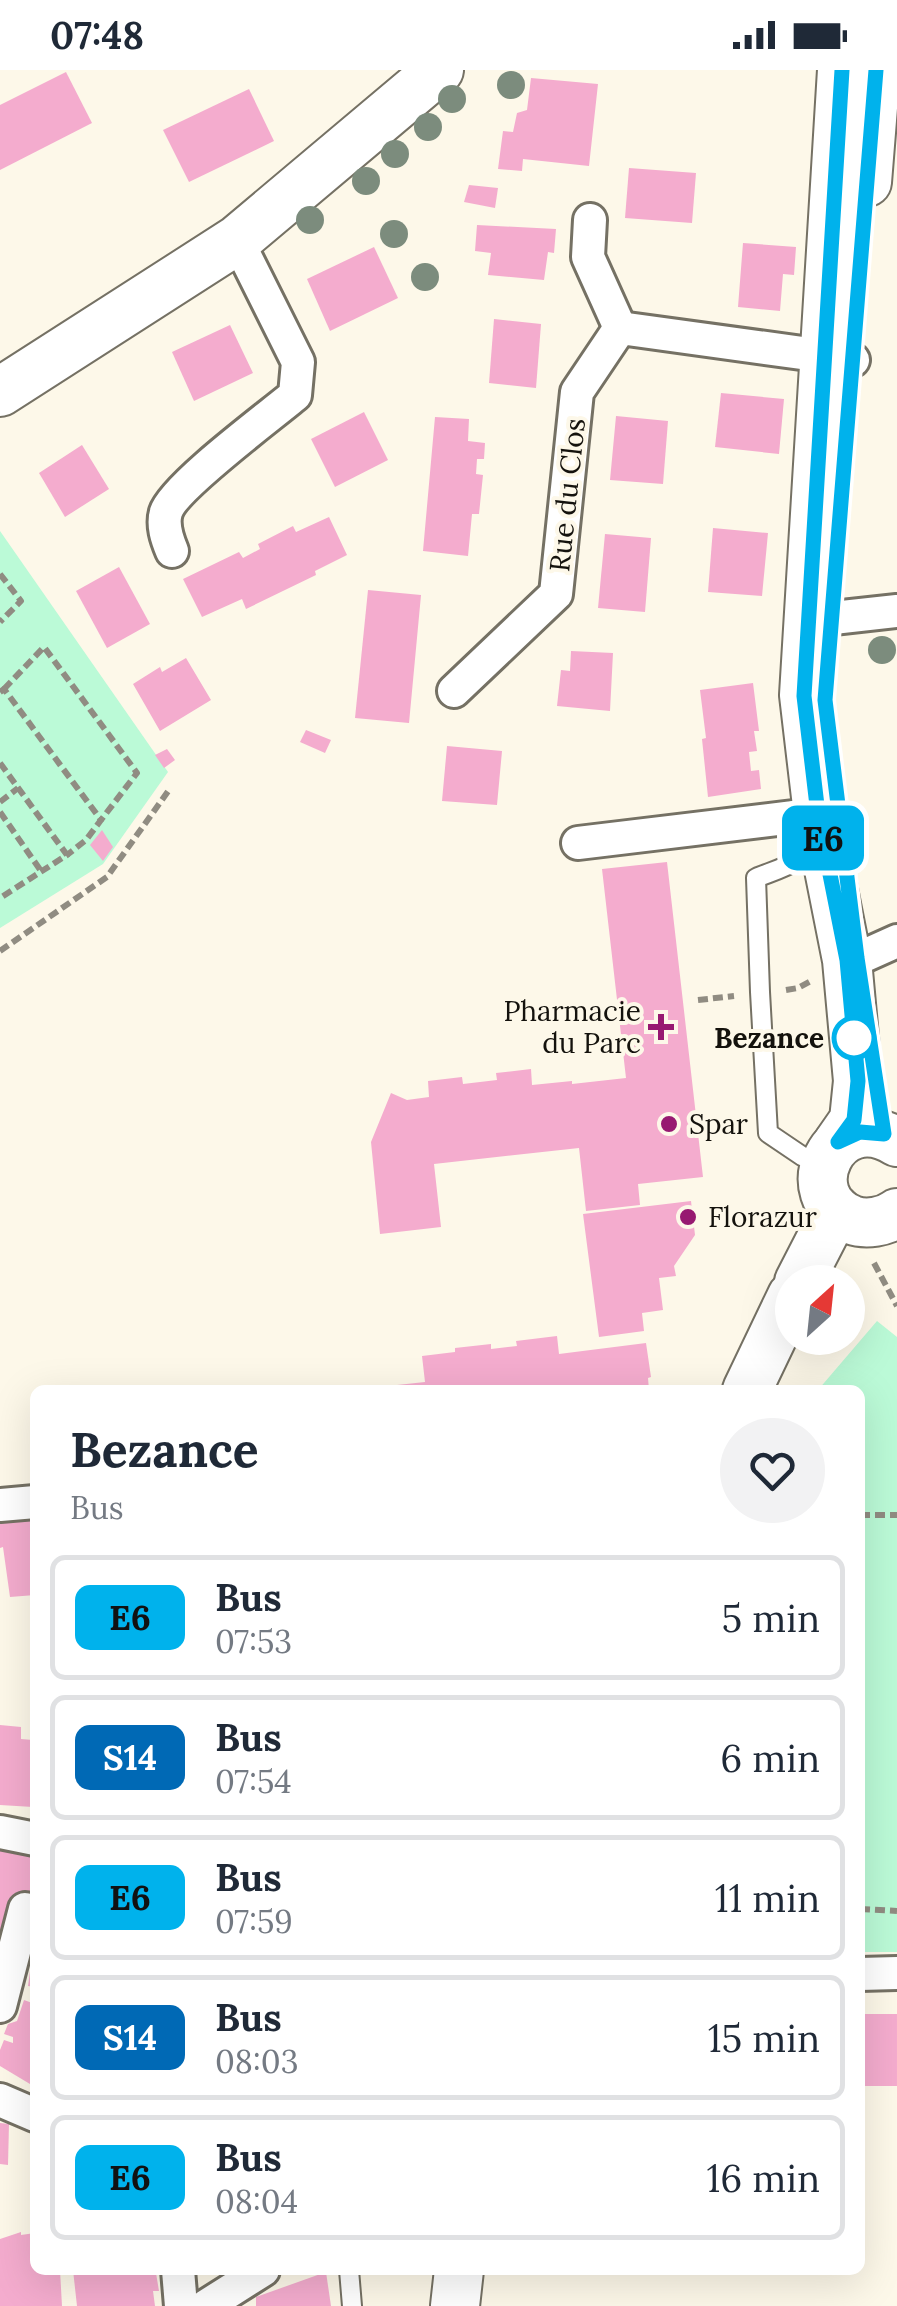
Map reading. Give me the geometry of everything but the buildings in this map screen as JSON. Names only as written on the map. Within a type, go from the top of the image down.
[{"type":"main road","points":[[833,1173],[860,1132],[891,1138],[867,953],[828,805],[820,616],[838,359],[842,70]]},
{"type":"main road","points":[[838,359],[876,70]]},
{"type":"main road","points":[[0,392],[237,240],[436,71]]},
{"type":"main road","points":[[804,1265],[854,1120],[867,953]]},
{"type":"main road","points":[[833,1173],[848,1219],[863,1223],[897,1213]]},
{"type":"main road","points":[[749,1385],[775,1332]]},
{"type":"main road","points":[[455,2306],[458,2275]]},
{"type":"street","points":[[590,220],[588,257],[620,328],[838,359]]},
{"type":"street","points":[[172,551],[165,533],[166,510],[184,487],[295,396],[298,362],[237,240]]},
{"type":"street","name":"Rue du Clos","points":[[454,692],[556,594],[577,392],[620,328]]},
{"type":"street","points":[[820,616],[897,611]]},
{"type":"street","points":[[578,843],[828,805]]},
{"type":"street","points":[[0,1505],[30,1502]]},
{"type":"street","points":[[0,1832],[30,1838]]},
{"type":"street","points":[[0,2006],[25,1910]]},
{"type":"street","points":[[865,1974],[897,1973]]},
{"type":"street","points":[[0,2100],[30,2112]]},
{"type":"street","points":[[178,2275],[181,2306]]},
{"type":"street","points":[[206,2306],[252,2285]]},
{"type":"lane","points":[[828,805],[811,847],[794,863],[756,878],[768,1134],[833,1173]]},
{"type":"lane","points":[[349,2275],[352,2306]]},
{"type":"path","points":[[0,574],[20,602],[0,622]]},
{"type":"path","points":[[1,895],[86,840],[101,820],[136,773],[44,647],[2,690],[101,820]]},
{"type":"path","points":[[0,763],[67,855]]},
{"type":"path","points":[[0,802],[18,788]]},
{"type":"path","points":[[0,951],[107,877],[170,790]]},
{"type":"path","points":[[0,812],[41,871]]},
{"type":"path","points":[[872,1260],[897,1306]]},
{"type":"path","points":[[865,1515],[897,1515]]},
{"type":"path","points":[[865,1909],[897,1911]]},
{"type":"green space","points":[[0,531],[168,772],[103,864],[0,928]]},
{"type":"green space","points":[[877,1321],[897,1337],[897,1952],[865,1952],[865,1385],[822,1385],[848,1355],[865,1355],[865,1335]]},
{"type":"bus line","name":"E6","points":[[842,70],[804,696],[818,814],[847,960],[858,1081],[854,1120],[838,1142],[860,1132],[884,1134],[857,958],[825,700],[876,70]]},
{"type":"place","name":"Pharmacie du Parc","points":[[661,1027]]},
{"type":"place","name":"Bezance","points":[[854,1038]]},
{"type":"place","name":"Spar","points":[[669,1124]]},
{"type":"place","name":"Florazur","points":[[688,1217]]}]
